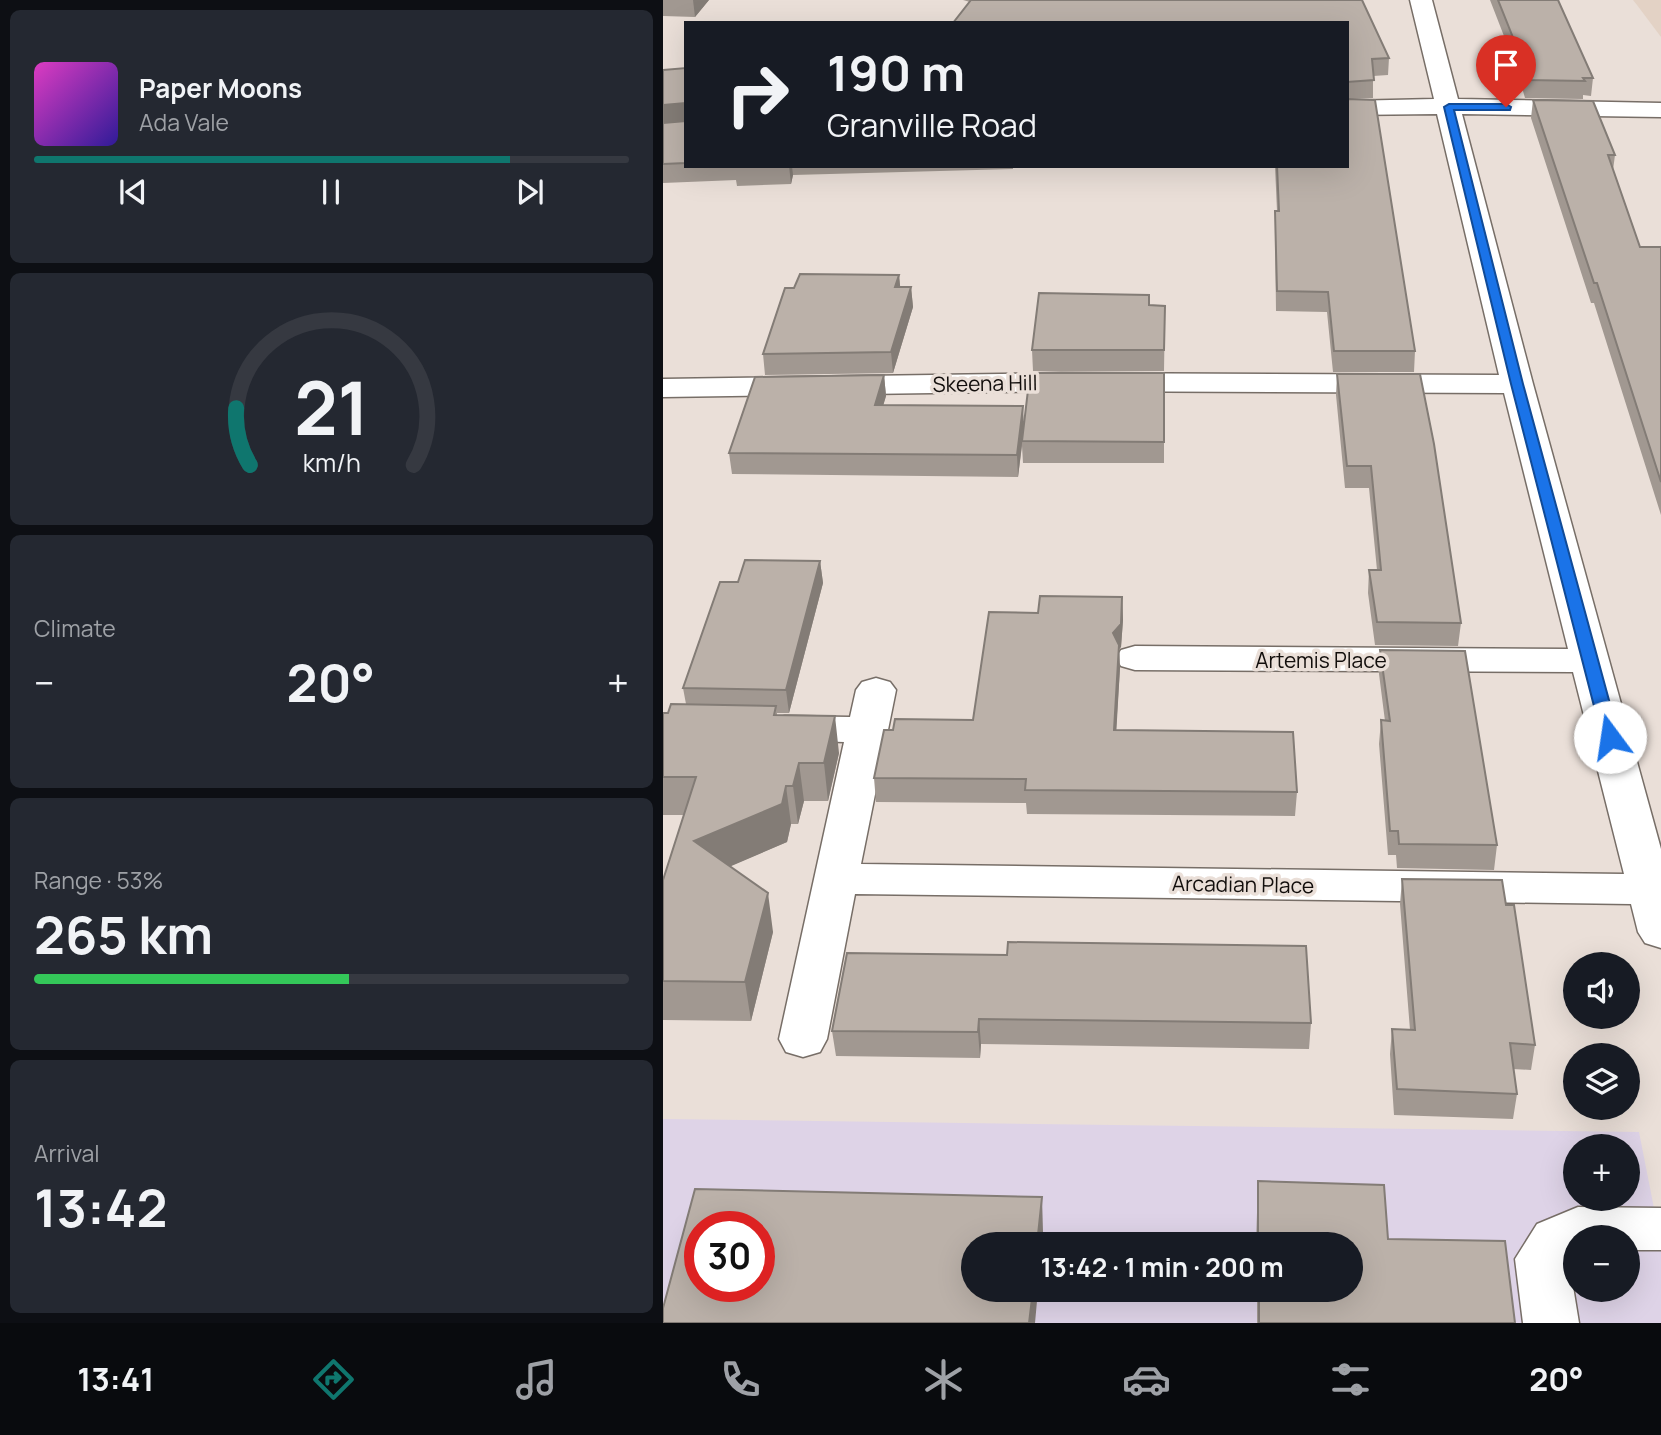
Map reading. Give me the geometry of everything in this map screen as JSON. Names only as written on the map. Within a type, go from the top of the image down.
[{"type":"street","points":[[1421,0],[1517,384],[1661,932]]},
{"type":"street","points":[[1349,108],[1661,110]]},
{"type":"street","name":"Skeena Hill","points":[[663,388],[1061,382],[1517,384]]},
{"type":"street","name":"Artemis Place","points":[[1134,659],[1591,661]]},
{"type":"street","points":[[744,727],[871,710],[803,1039]]},
{"type":"street","name":"Arcadian Place","points":[[836,879],[1649,888]]},
{"type":"street","points":[[1551,1323],[1542,1259],[1556,1239],[1578,1228],[1661,1229]]},
{"type":"shaded area","points":[[1633,0],[1661,0],[1661,37],[1637,5]]},
{"type":"shaded area","points":[[663,1119],[1639,1132],[1563,1134],[1563,1211],[1640,1211],[1640,1137],[1661,1244],[1661,1323],[663,1323]]},
{"type":"building","points":[[971,0],[1362,0],[1389,58],[1372,59],[1374,80],[1349,82],[1349,21],[955,21]]},
{"type":"building","points":[[1498,0],[1558,0],[1593,78],[1583,78],[1585,81],[1527,80]]},
{"type":"building","points":[[684,68],[684,103],[663,105],[663,70]]},
{"type":"building","points":[[1349,99],[1375,100],[1415,351],[1334,351],[1328,292],[1277,291],[1275,211],[1279,211],[1277,168],[1349,168]]},
{"type":"building","points":[[1533,100],[1593,101],[1615,155],[1608,155],[1640,247],[1661,247],[1661,482],[1597,283],[1594,283]]},
{"type":"building","points":[[684,121],[684,163],[663,164],[663,123]]},
{"type":"building","points":[[800,274],[899,275],[895,287],[911,287],[891,352],[763,354],[785,288],[794,288]]},
{"type":"building","points":[[1039,293],[1149,295],[1149,305],[1165,306],[1164,350],[1032,350]]},
{"type":"building","points":[[1030,373],[1164,373],[1164,442],[1022,441]]},
{"type":"building","points":[[1337,374],[1420,374],[1434,444],[1461,623],[1377,622],[1369,570],[1381,570],[1371,466],[1347,466]]},
{"type":"building","points":[[884,375],[875,405],[1023,406],[1017,455],[729,453],[755,377]]},
{"type":"building","points":[[745,560],[820,561],[786,690],[683,688],[720,582],[738,582]]},
{"type":"building","points":[[1040,596],[1122,597],[1121,624],[1113,633],[1119,645],[1114,730],[1293,732],[1297,792],[1025,790],[1026,779],[874,778],[884,730],[893,730],[895,719],[973,720],[989,612],[1038,613]]},
{"type":"building","points":[[1380,650],[1465,651],[1497,845],[1399,844],[1398,831],[1390,831],[1381,720],[1390,721]]},
{"type":"building","points":[[671,704],[776,706],[774,715],[835,716],[824,763],[799,763],[793,786],[786,786],[782,804],[694,841],[768,893],[745,982],[663,981],[663,880],[696,777],[663,777],[663,713],[668,713]]},
{"type":"building","points":[[1402,879],[1502,880],[1506,905],[1514,905],[1535,1045],[1510,1043],[1517,1094],[1397,1089],[1392,1029],[1415,1030]]},
{"type":"building","points":[[1008,942],[1306,946],[1311,1023],[979,1019],[978,1032],[832,1031],[847,953],[1007,955]]},
{"type":"building","points":[[1258,1181],[1384,1185],[1388,1239],[1505,1241],[1515,1323],[1259,1323],[1259,1302],[1363,1302],[1363,1232],[1258,1232]]},
{"type":"building","points":[[695,1189],[1042,1197],[1038,1232],[961,1232],[961,1302],[1032,1302],[1029,1323],[663,1323],[663,1308],[684,1230],[684,1302],[775,1302],[775,1211],[689,1211]]},
{"type":"route","points":[[1506,107],[1449,107],[1517,384],[1610,737]]}]
